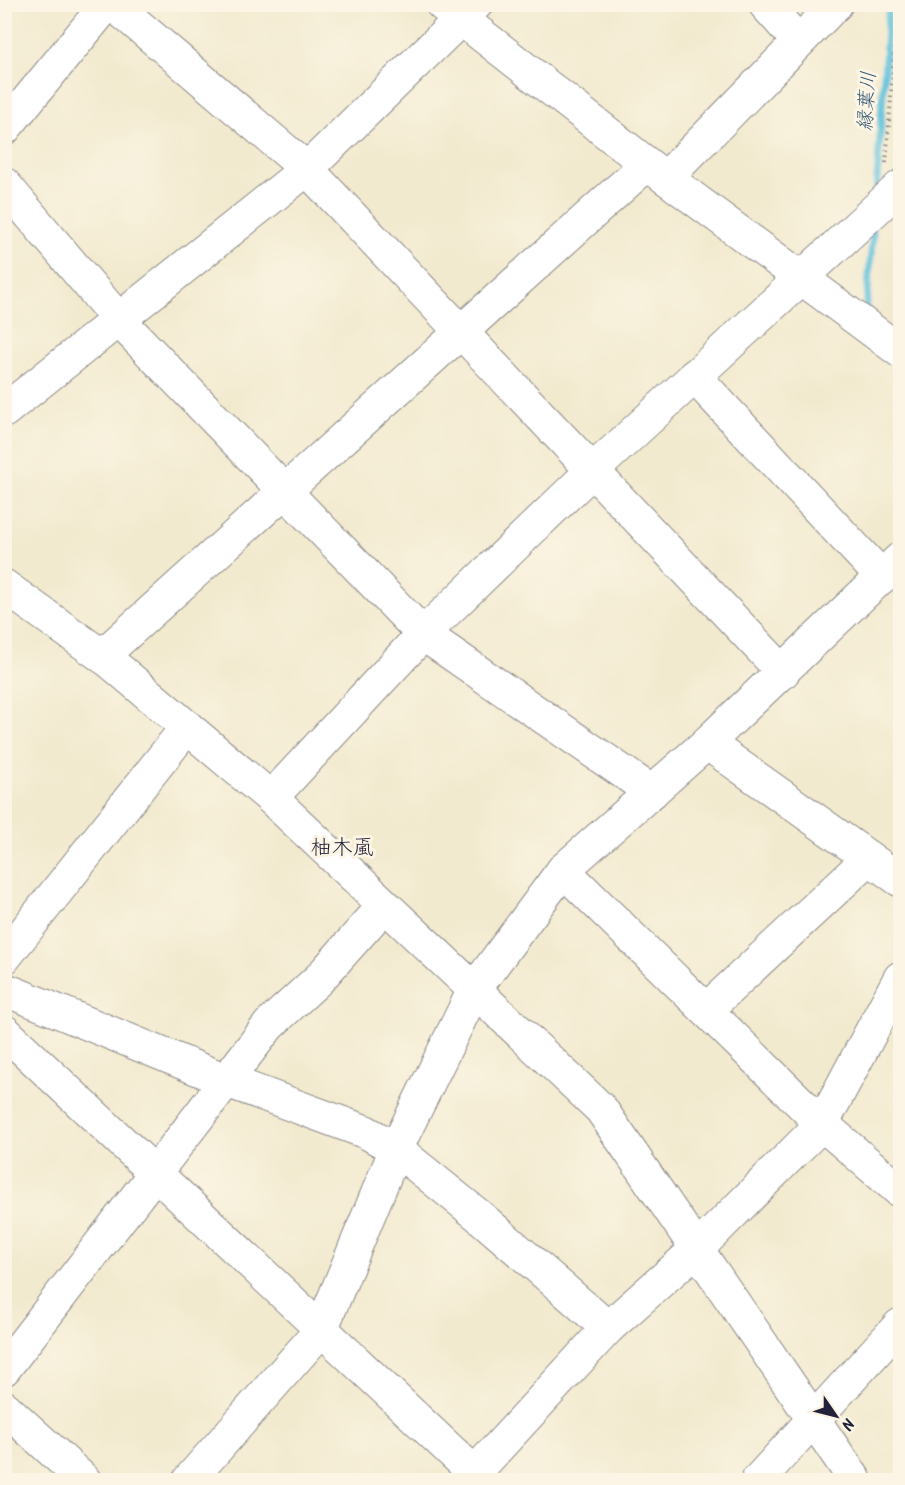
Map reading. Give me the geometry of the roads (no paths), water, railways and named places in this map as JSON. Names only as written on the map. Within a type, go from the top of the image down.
[{"type":"street","points":[[4,129],[107,4]]},
{"type":"street","points":[[113,4],[307,169],[783,672]]},
{"type":"street","points":[[765,4],[798,41]]},
{"type":"street","points":[[102,656],[462,331],[656,171],[836,4]]},
{"type":"street","points":[[4,411],[307,169],[460,9],[656,171],[900,351]]},
{"type":"street","points":[[4,184],[118,318],[423,634],[652,792]]},
{"type":"street","points":[[271,798],[423,634],[592,471],[802,277],[893,201]]},
{"type":"street","points":[[189,1480],[321,1330],[396,1149],[474,990],[563,870],[707,743],[891,568],[694,376]]},
{"type":"street","points":[[4,586],[102,656],[271,798],[601,1109],[855,1480]]},
{"type":"street","points":[[4,958],[187,727]]},
{"type":"street","points":[[707,743],[900,880]]},
{"type":"street","points":[[706,1010],[869,858]]},
{"type":"street","points":[[563,870],[822,1124],[900,1191]]},
{"type":"street","points":[[4,1369],[269,1024],[319,979],[384,906]]},
{"type":"street","points":[[4,1031],[475,1478],[608,1328],[696,1250],[822,1124],[900,978]]},
{"type":"street","points":[[4,988],[225,1080],[366,1132],[396,1149],[479,1216],[608,1328]]},
{"type":"street","points":[[758,1480],[900,1325]]},
{"type":"street","points":[[4,1407],[84,1480]]},
{"type":"waterway","name":"縁葉川","points":[[876,194],[889,4]]},
{"type":"waterway","name":"縁葉川","points":[[870,313],[866,311],[873,232]]},
{"type":"district","name":"柚木颪","points":[[342,847]]}]
